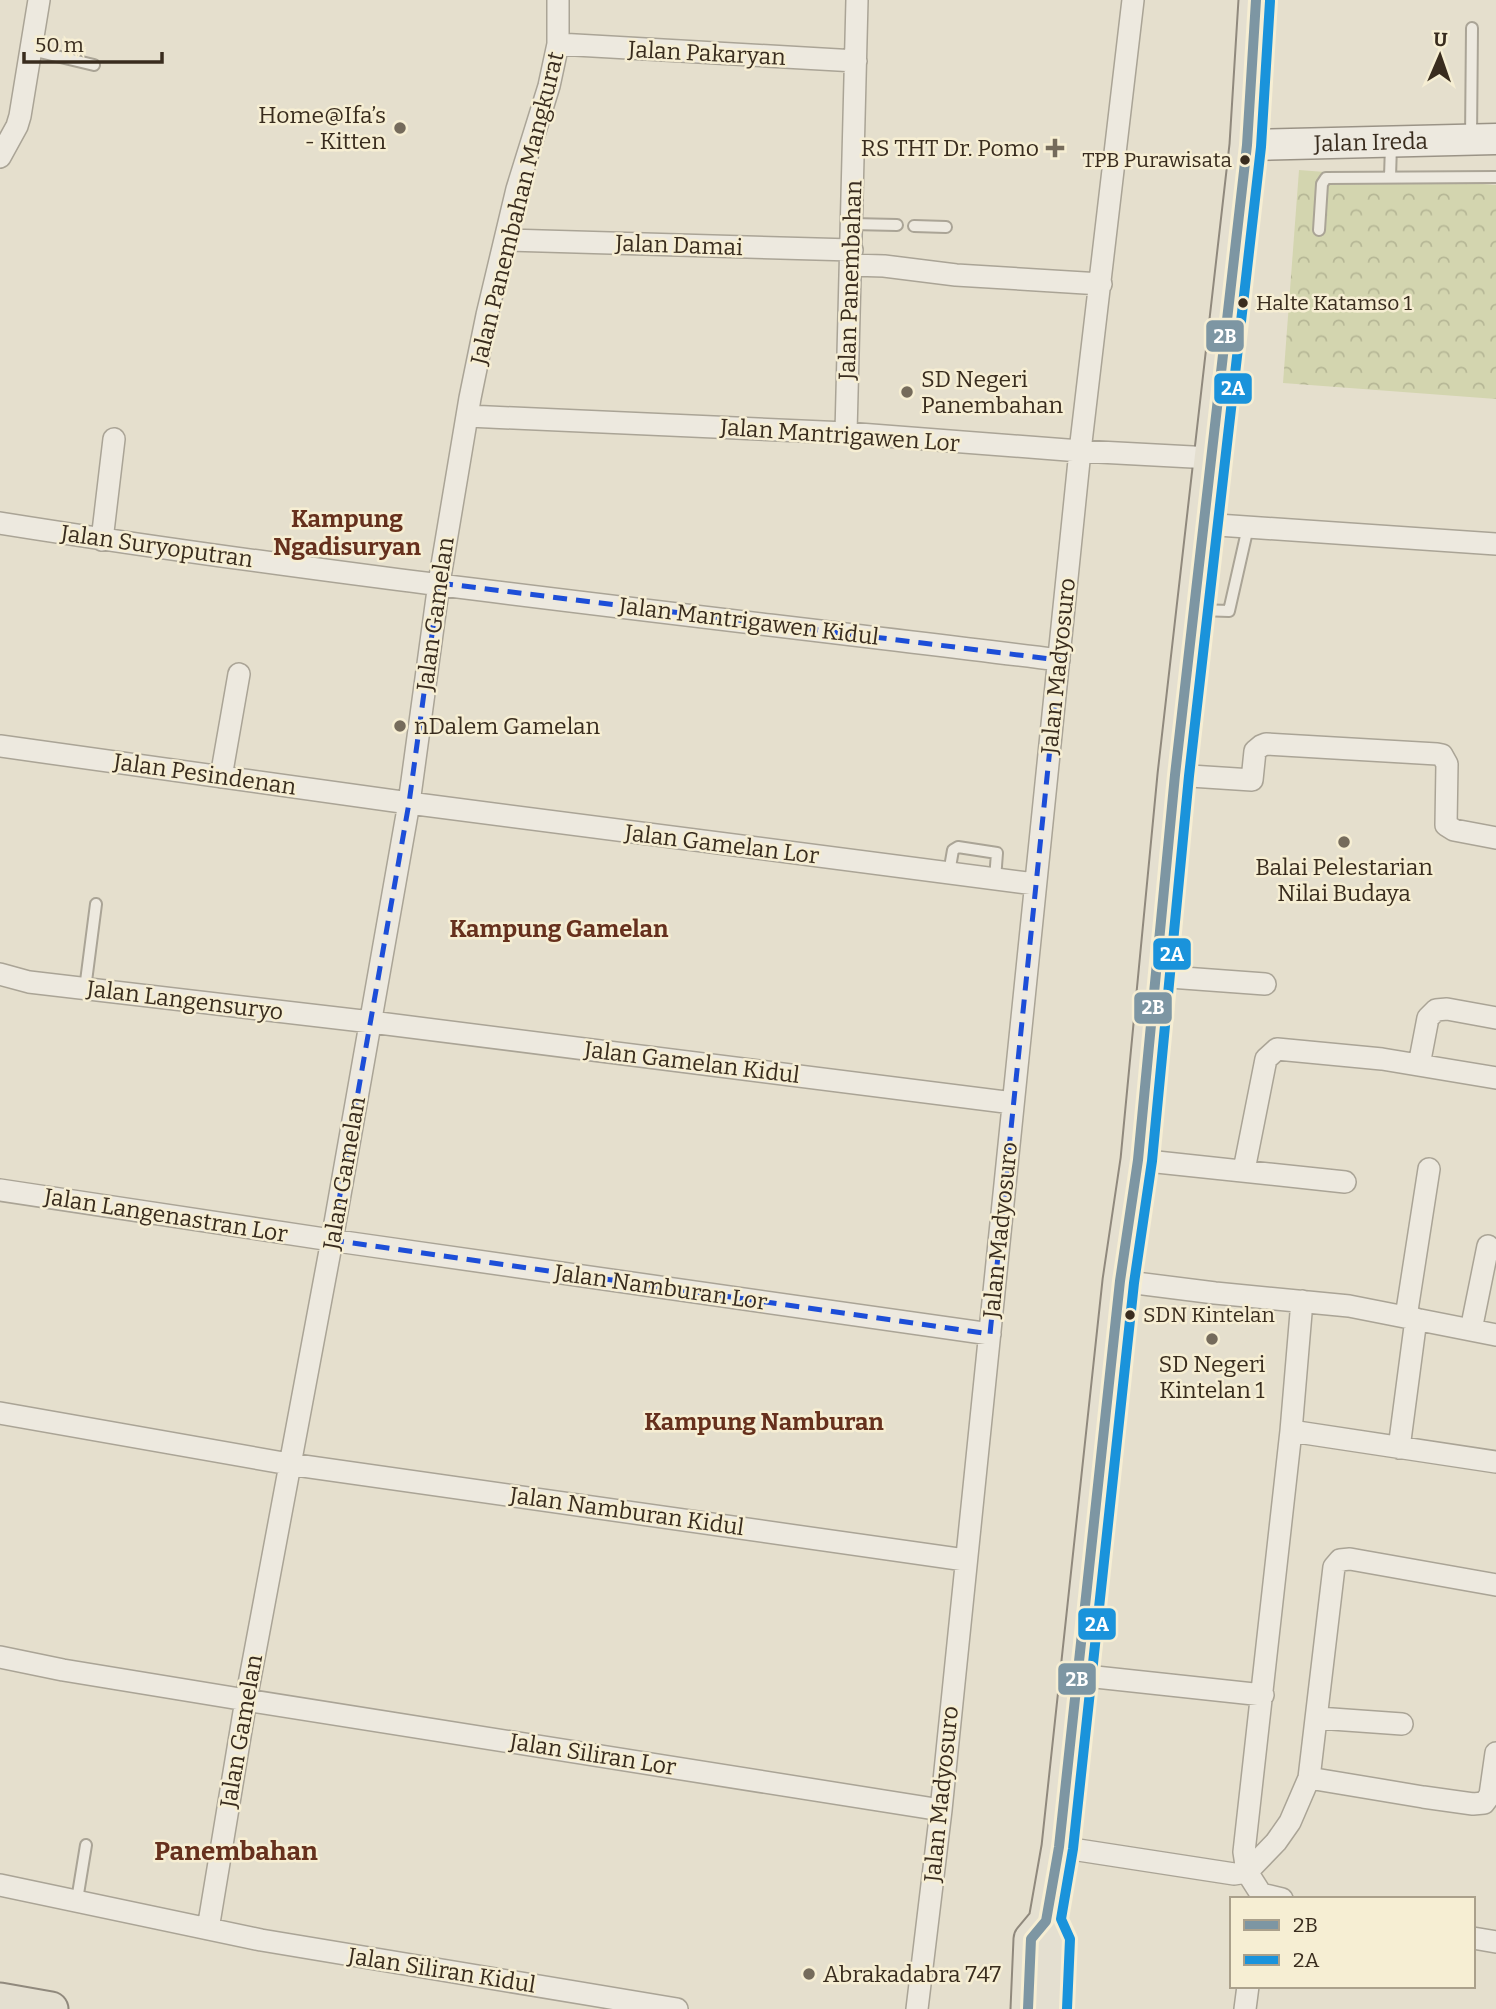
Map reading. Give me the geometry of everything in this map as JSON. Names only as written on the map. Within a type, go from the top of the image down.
[{"type":"main road","points":[[1028,2009],[1031,1938],[1046,1921],[1059,1846],[1120,1281],[1138,1160],[1175,775],[1247,145],[1256,0]]},
{"type":"main road","points":[[1046,1921],[1056,1940],[1053,2009]]},
{"type":"main road","points":[[0,2000],[51,2009]]},
{"type":"street","points":[[0,157],[17,126],[39,0]]},
{"type":"street","name":"Jalan Panembahan Mangkurat","points":[[468,416],[487,315],[517,189],[549,86],[558,44],[558,0]]},
{"type":"street","name":"Jalan Panembahan","points":[[846,433],[857,0]]},
{"type":"street","name":"Jalan Madyosuro","points":[[917,2009],[941,1810],[1080,451],[1133,0]]},
{"type":"street","name":"Jalan Pakaryan","points":[[558,44],[856,61]]},
{"type":"street","name":"Jalan Ireda","points":[[1247,145],[1484,140]]},
{"type":"street","name":"Jalan Damai","points":[[506,240],[851,257],[884,265],[956,275],[1101,284]]},
{"type":"street","name":"Jalan Mantrigawen Lor","points":[[468,416],[846,433],[1211,458]]},
{"type":"street","name":"Jalan Gamelan","points":[[208,1929],[246,1700],[332,1240],[409,803],[439,583],[468,416]]},
{"type":"street","points":[[102,540],[114,439]]},
{"type":"street","name":"Jalan Suryoputran","points":[[0,523],[102,540],[439,583]]},
{"type":"street","points":[[1203,524],[1496,544]]},
{"type":"street","name":"Jalan Mantrigawen Kidul","points":[[439,583],[1059,660]]},
{"type":"street","points":[[220,777],[239,674]]},
{"type":"street","points":[[1175,775],[1252,780],[1255,751],[1266,744],[1437,754],[1446,759],[1447,764],[1446,825],[1454,830],[1496,838]]},
{"type":"street","name":"Jalan Pesindenan","points":[[0,746],[409,803]]},
{"type":"street","name":"Jalan Gamelan Lor","points":[[409,803],[1035,884]]},
{"type":"street","name":"Jalan Langensuryo","points":[[0,974],[29,982],[371,1022]]},
{"type":"street","points":[[1156,976],[1265,984]]},
{"type":"street","points":[[1419,1065],[1429,1018],[1436,1010],[1447,1009],[1496,1018]]},
{"type":"street","name":"Jalan Gamelan Kidul","points":[[371,1022],[1013,1103]]},
{"type":"street","points":[[1244,1170],[1266,1059],[1277,1049],[1382,1059],[1496,1078]]},
{"type":"street","points":[[1138,1160],[1345,1182]]},
{"type":"street","points":[[1399,1448],[1429,1168]]},
{"type":"street","name":"Jalan Langenastran Lor","points":[[0,1190],[332,1240]]},
{"type":"street","name":"Jalan Namburan Lor","points":[[332,1240],[990,1334]]},
{"type":"street","points":[[1471,1330],[1488,1247]]},
{"type":"street","points":[[1120,1281],[1349,1306],[1496,1335]]},
{"type":"street","points":[[1261,1897],[1247,1872],[1244,1852],[1292,1431],[1302,1301]]},
{"type":"street","name":"Jalan Namburan Kidul","points":[[0,1413],[289,1464],[965,1560]]},
{"type":"street","points":[[1292,1431],[1496,1461]]},
{"type":"street","points":[[1059,1846],[1234,1874],[1247,1872],[1276,1842],[1290,1822],[1309,1778],[1334,1567],[1340,1560],[1350,1559],[1496,1585]]},
{"type":"street","name":"Jalan Siliran Lor","points":[[0,1657],[246,1700],[941,1810]]},
{"type":"street","points":[[1077,1675],[1263,1695]]},
{"type":"street","points":[[1318,1718],[1402,1724]]},
{"type":"street","points":[[1309,1778],[1448,1801],[1484,1803],[1489,1795],[1496,1753]]},
{"type":"street","name":"Jalan Siliran Kidul","points":[[0,1885],[261,1940],[677,2009]]},
{"type":"street","points":[[1475,1938],[1496,1942]]},
{"type":"street","points":[[1245,2009],[1248,1988]]},
{"type":"lane","points":[[1472,29],[1484,140]]},
{"type":"lane","points":[[31,50],[94,65]]},
{"type":"lane","points":[[1390,177],[1391,142]]},
{"type":"lane","points":[[1320,230],[1322,184],[1326,178],[1496,177]]},
{"type":"lane","points":[[852,224],[897,225]]},
{"type":"lane","points":[[914,226],[946,227]]},
{"type":"lane","points":[[1194,610],[1229,611],[1248,527]]},
{"type":"lane","points":[[85,989],[96,904]]},
{"type":"lane","points":[[77,1900],[86,1844]]},
{"type":"highlighted area","points":[[439,583],[1059,660],[990,1334],[332,1240],[409,803]]},
{"type":"green space","points":[[1299,170],[1496,185],[1496,399],[1283,383]]},
{"type":"transit line","name":"2B","points":[[1028,2009],[1031,1939],[1046,1921],[1059,1847],[1120,1281],[1138,1160],[1175,775],[1247,145],[1256,0]]},
{"type":"transit line","name":"2A","points":[[1067,2009],[1070,1939],[1061,1919],[1073,1849],[1134,1283],[1152,1161],[1189,776],[1261,147],[1270,1]]},
{"type":"place","name":"Home@Ifa’s - Kitten","points":[[400,128]]},
{"type":"place","name":"RS THT Dr. Pomo","points":[[1055,148]]},
{"type":"place","name":"TPB Purawisata","points":[[1245,160]]},
{"type":"place","name":"Halte Katamso 1","points":[[1243,303]]},
{"type":"place","name":"SD Negeri Panembahan","points":[[907,392]]},
{"type":"place","name":"nDalem Gamelan","points":[[400,726]]},
{"type":"place","name":"Balai Pelestarian Nilai Budaya","points":[[1344,842]]},
{"type":"place","name":"SDN Kintelan","points":[[1130,1315]]},
{"type":"place","name":"SD Negeri Kintelan 1","points":[[1212,1339]]},
{"type":"place","name":"Abrakadabra 747","points":[[809,1974]]},
{"type":"district","name":"Kampung Ngadisuryan","points":[[347,533]]},
{"type":"district","name":"Kampung Gamelan","points":[[559,929]]},
{"type":"district","name":"Kampung Namburan","points":[[764,1422]]},
{"type":"district","name":"Panembahan","points":[[236,1851]]}]
